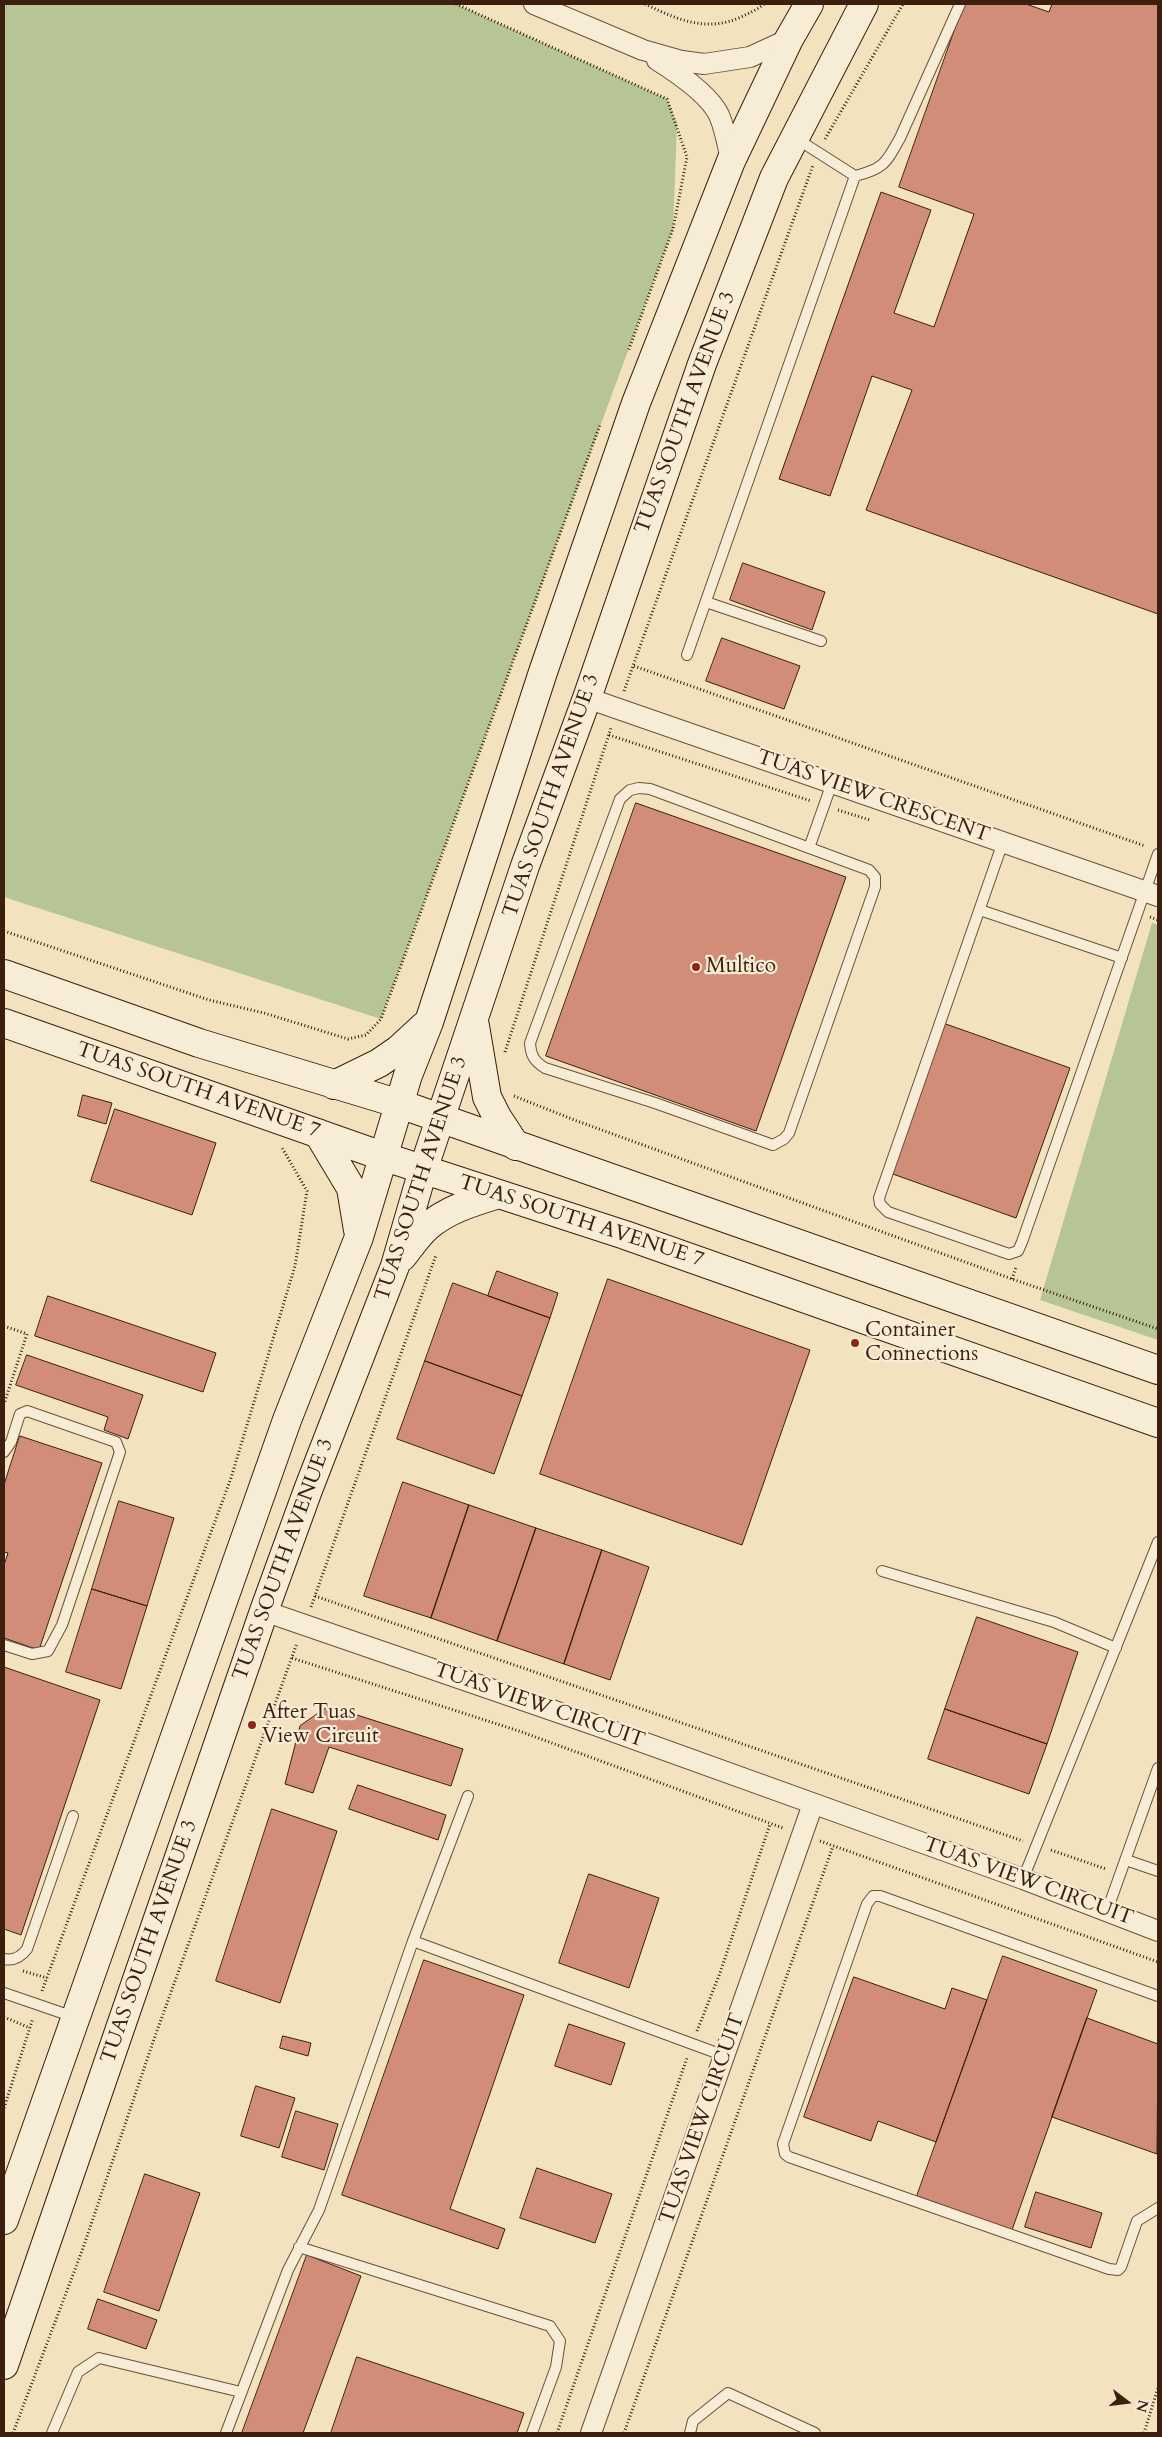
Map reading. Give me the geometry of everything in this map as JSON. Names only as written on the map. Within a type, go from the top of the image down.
[{"type":"street","points":[[534,4],[643,50],[682,61],[704,64],[724,63],[750,57],[789,39]]},
{"type":"street","name":"TUAS SOUTH AVENUE 3","points":[[4,2220],[284,1429],[359,1237],[400,1104],[429,1022],[543,672],[636,403],[731,160],[789,39],[809,4]]},
{"type":"street","name":"TUAS SOUTH AVENUE 3","points":[[4,2365],[264,1611],[308,1490],[395,1266],[423,1170],[526,866],[702,364],[774,178],[864,4]]},
{"type":"street","points":[[643,50],[678,73],[718,112],[731,160]]},
{"type":"street","name":"TUAS VIEW CRESCENT","points":[[586,698],[1152,894]]},
{"type":"street","points":[[4,974],[199,1043],[400,1104],[1158,1370]]},
{"type":"street","points":[[334,1085],[386,1058],[398,1050],[429,1022]]},
{"type":"street","points":[[474,1022],[487,1097],[497,1117],[516,1146]]},
{"type":"street","name":"TUAS SOUTH AVENUE 7","points":[[4,1023],[384,1157],[625,1235],[1158,1423]]},
{"type":"street","points":[[318,1133],[351,1188],[359,1237]]},
{"type":"street","points":[[395,1266],[426,1227],[462,1205],[499,1194]]},
{"type":"street","name":"TUAS VIEW CIRCUIT","points":[[264,1611],[1023,1879],[1158,1931]]},
{"type":"street","name":"TUAS VIEW CIRCUIT","points":[[591,2433],[813,1804]]},
{"type":"lane","points":[[794,137],[855,176],[875,171],[889,159],[960,4]]},
{"type":"lane","points":[[687,655],[855,176]]},
{"type":"lane","points":[[706,602],[821,641]]},
{"type":"lane","points":[[809,848],[832,783]]},
{"type":"lane","points":[[639,788],[650,789],[809,848],[870,870],[875,877],[874,887],[789,1133],[784,1139],[773,1144],[655,1103],[544,1068],[535,1061],[530,1052],[530,1043],[620,799],[630,790],[639,788]]},
{"type":"lane","points":[[1003,842],[879,1198],[880,1204],[888,1212],[1009,1254],[1018,1251],[1022,1242],[1122,958],[1139,913],[1152,894],[1158,854]]},
{"type":"lane","points":[[980,910],[1122,958]]},
{"type":"lane","points":[[4,1452],[11,1442],[20,1414],[27,1411],[116,1442],[120,1452],[62,1625],[53,1645],[48,1651],[32,1654],[4,1645]]},
{"type":"lane","points":[[1023,1879],[1158,1542]]},
{"type":"lane","points":[[882,1571],[1054,1622],[1116,1648]]},
{"type":"lane","points":[[1107,1911],[1158,1768]]},
{"type":"lane","points":[[226,2433],[299,2247],[319,2210],[413,1941],[468,1796]]},
{"type":"lane","points":[[4,1959],[14,1959],[22,1956],[27,1949],[73,1816]]},
{"type":"lane","points":[[1126,1860],[1158,1871]]},
{"type":"lane","points":[[1158,1996],[880,1896],[873,1896],[867,1904],[783,2144],[785,2154],[789,2157],[1109,2270],[1118,2270],[1121,2267],[1137,2221],[1158,2208]]},
{"type":"lane","points":[[413,1941],[725,2056]]},
{"type":"lane","points":[[4,1993],[75,2017]]},
{"type":"lane","points":[[299,2247],[550,2326],[560,2341],[556,2367],[532,2433]]},
{"type":"lane","points":[[52,2433],[78,2372],[99,2358],[241,2392]]},
{"type":"lane","points":[[690,2433],[693,2421],[728,2393],[815,2433]]},
{"type":"path","points":[[456,4],[667,99],[687,156],[673,229],[625,359]]},
{"type":"path","points":[[645,4],[677,19],[707,26],[728,23],[758,9],[764,4]]},
{"type":"path","points":[[504,1058],[507,1041],[617,708],[634,666],[817,152],[903,4]]},
{"type":"path","points":[[4,932],[209,1000],[264,1013],[348,1039],[366,1035],[381,1019],[601,424]]},
{"type":"path","points":[[634,666],[1149,847]]},
{"type":"path","points":[[609,735],[879,823]]},
{"type":"path","points":[[1139,913],[1158,920]]},
{"type":"path","points":[[510,1093],[524,1101],[559,1114],[1012,1279],[1158,1329]]},
{"type":"path","points":[[4,2108],[37,2004],[231,1478],[296,1266],[307,1191],[280,1144]]},
{"type":"path","points":[[13,2433],[82,2251],[153,2042],[315,1596],[416,1307],[438,1251]]},
{"type":"path","points":[[1012,1279],[1014,1272]]},
{"type":"path","points":[[4,1326],[27,1334],[4,1404]]},
{"type":"path","points":[[315,1596],[1120,1874]]},
{"type":"path","points":[[292,1658],[522,1732],[770,1824],[1158,1962]]},
{"type":"path","points":[[557,2433],[692,2044],[720,1973],[770,1824]]},
{"type":"path","points":[[624,2433],[833,1846]]},
{"type":"path","points":[[4,2017],[30,2028]]},
{"type":"path","points":[[1144,2433],[1158,2388]]},
{"type":"green space","points":[[4,4],[456,4],[667,99],[677,124],[673,229],[381,1019],[4,897]]},
{"type":"green space","points":[[1152,923],[1158,925],[1158,1340],[1040,1300]]},
{"type":"building","points":[[964,4],[1026,4],[1049,12],[1052,4],[1158,4],[1158,614],[866,510],[912,390],[872,376],[830,496],[779,479],[881,192],[931,210],[894,313],[934,327],[974,214],[899,187]]},
{"type":"building","points":[[743,563],[825,592],[812,630],[730,600]]},
{"type":"building","points":[[722,638],[800,666],[784,709],[706,681]]},
{"type":"building","name":"Multico","points":[[636,803],[846,877],[756,1131],[546,1056]]},
{"type":"building","points":[[943,1023],[1070,1068],[1016,1218],[890,1173]]},
{"type":"building","points":[[83,1095],[112,1103],[106,1124],[78,1116]]},
{"type":"building","points":[[115,1109],[216,1143],[192,1215],[91,1181]]},
{"type":"building","points":[[497,1271],[558,1293],[550,1318],[488,1296]]},
{"type":"building","points":[[608,1279],[810,1350],[742,1545],[540,1474]]},
{"type":"building","points":[[453,1283],[550,1318],[522,1396],[425,1361]]},
{"type":"building","points":[[48,1296],[216,1353],[203,1392],[35,1336]]},
{"type":"building","points":[[27,1355],[143,1395],[128,1439],[104,1430],[108,1417],[16,1385]]},
{"type":"building","points":[[425,1361],[522,1396],[494,1474],[397,1439]]},
{"type":"building","points":[[20,1436],[102,1463],[39,1650],[4,1638],[4,1565],[8,1553],[4,1552],[4,1485]]},
{"type":"building","points":[[403,1482],[469,1505],[431,1618],[364,1596]]},
{"type":"building","points":[[119,1501],[174,1518],[147,1606],[92,1589]]},
{"type":"building","points":[[469,1505],[536,1528],[497,1641],[431,1618]]},
{"type":"building","points":[[536,1528],[602,1550],[564,1664],[497,1641]]},
{"type":"building","points":[[602,1550],[649,1567],[610,1680],[564,1664]]},
{"type":"building","points":[[92,1589],[147,1606],[121,1689],[66,1672]]},
{"type":"building","points":[[977,1617],[1078,1652],[1047,1744],[945,1709]]},
{"type":"building","points":[[4,1667],[100,1700],[21,1935],[4,1929]]},
{"type":"building","points":[[329,1706],[463,1749],[451,1786],[329,1747],[313,1793],[285,1784],[300,1726]]},
{"type":"building","points":[[945,1709],[1047,1744],[1029,1794],[928,1759]]},
{"type":"building","points":[[358,1785],[446,1815],[438,1840],[349,1809]]},
{"type":"building","points":[[272,1809],[337,1831],[280,2003],[216,1981]]},
{"type":"building","points":[[589,1874],[659,1898],[629,1988],[559,1963]]},
{"type":"building","points":[[1003,1956],[1097,1990],[1012,2230],[917,2196]]},
{"type":"building","points":[[424,1960],[524,1995],[450,2209],[505,2229],[498,2249],[342,2195]]},
{"type":"building","points":[[854,1977],[945,2009],[952,1988],[987,2000],[936,2142],[878,2121],[871,2141],[804,2117]]},
{"type":"building","points":[[1087,2018],[1158,2044],[1157,2154],[1052,2117]]},
{"type":"building","points":[[569,2024],[625,2043],[611,2085],[555,2066]]},
{"type":"building","points":[[283,2036],[311,2043],[308,2056],[280,2048]]},
{"type":"building","points":[[256,2086],[295,2098],[279,2148],[241,2136]]},
{"type":"building","points":[[296,2111],[338,2124],[324,2170],[282,2157]]},
{"type":"building","points":[[537,2168],[612,2194],[595,2243],[520,2218]]},
{"type":"building","points":[[145,2174],[200,2193],[159,2311],[104,2292]]},
{"type":"building","points":[[1036,2192],[1102,2213],[1091,2248],[1025,2227]]},
{"type":"building","points":[[307,2255],[361,2276],[303,2433],[242,2433]]},
{"type":"building","points":[[98,2299],[157,2320],[146,2349],[88,2329]]},
{"type":"building","points":[[357,2357],[524,2413],[517,2433],[331,2433]]},
{"type":"place","name":"Multico","points":[[696,967]]},
{"type":"place","name":"Container Connections","points":[[855,1343]]},
{"type":"place","name":"After Tuas View Circuit","points":[[252,1725]]}]
